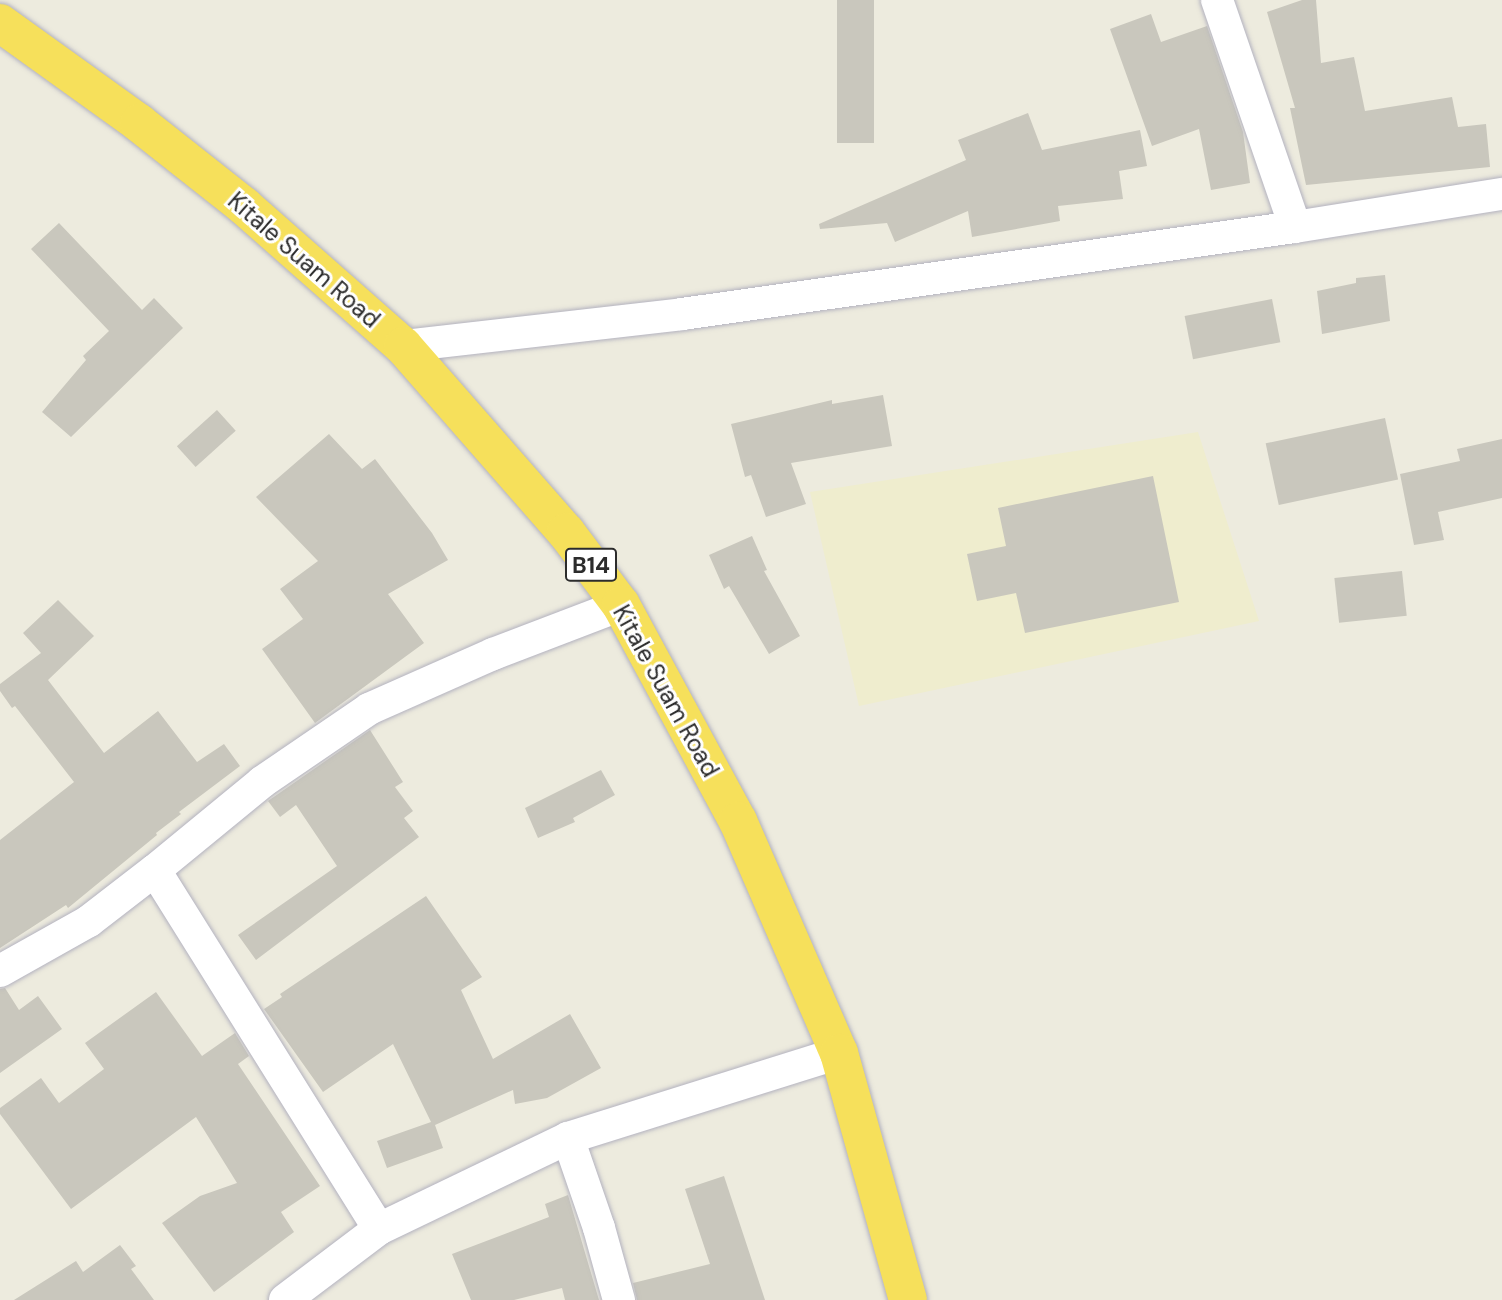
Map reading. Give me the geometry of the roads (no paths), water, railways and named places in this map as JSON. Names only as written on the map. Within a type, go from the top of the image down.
[{"type":"highway","name":"Kitale Suam Road","points":[[0,23],[139,123],[244,206],[403,346],[566,532],[621,605],[738,821],[839,1053],[908,1300]]},
{"type":"street","points":[[1217,0],[1295,227]]},
{"type":"street","points":[[403,346],[682,314],[1295,227],[1502,194]]},
{"type":"street","points":[[0,971],[89,921],[262,782],[369,709],[493,654],[621,605]]},
{"type":"street","points":[[155,870],[379,1229]]},
{"type":"street","points":[[285,1300],[379,1229],[568,1138],[839,1053]]},
{"type":"street","points":[[568,1138],[599,1228],[619,1300]]}]
